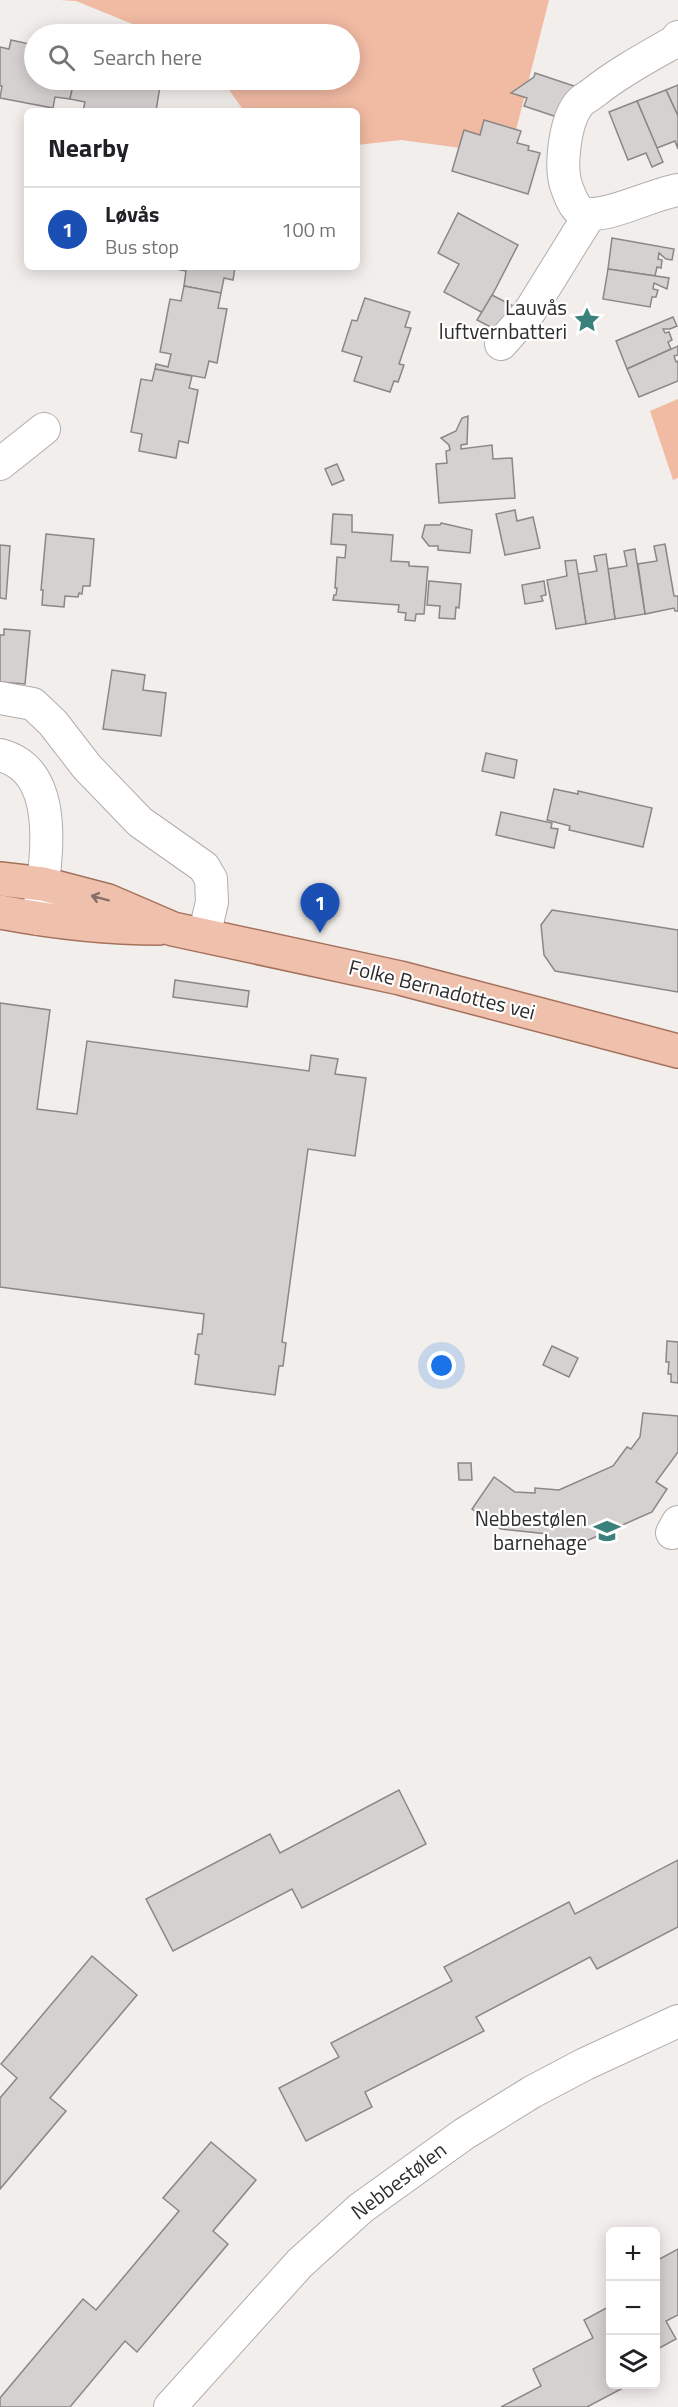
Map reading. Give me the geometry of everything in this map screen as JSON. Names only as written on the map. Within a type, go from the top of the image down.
[{"type":"main road","name":"Folke Bernadottes vei","points":[[0,879],[43,884],[108,900],[173,929],[400,978],[678,1051]]},
{"type":"main road","name":"Folke Bernadottes vei","points":[[0,912],[106,928],[173,929]]},
{"type":"street","points":[[678,37],[674,42],[613,77],[578,105],[565,140],[563,155],[565,182],[572,201],[580,211],[590,214],[678,190]]},
{"type":"street","points":[[501,344],[530,311],[590,214]]},
{"type":"street","points":[[0,464],[44,429]]},
{"type":"street","points":[[0,698],[33,704],[54,723],[87,767],[140,822],[204,867],[212,879],[212,902],[204,936]]},
{"type":"street","points":[[0,754],[26,769],[39,789],[45,806],[46,845],[38,919]]},
{"type":"street","name":"Nebbestølen","points":[[170,2407],[300,2263],[361,2208],[464,2134],[532,2092],[585,2064],[678,2021]]},
{"type":"shaded area","points":[[60,0],[549,0],[515,134],[498,153],[401,140],[360,145],[360,108],[242,108],[229,90],[360,90],[360,24],[132,24],[76,1]]},
{"type":"shaded area","points":[[678,399],[678,478],[673,480],[650,411]]},
{"type":"building","points":[[11,40],[24,43],[24,90],[72,90],[70,99],[55,97],[53,108],[0,98],[2,86],[0,86],[0,47],[9,49]]},
{"type":"building","points":[[535,73],[574,86],[563,119],[524,106],[527,98],[511,93],[534,77]]},
{"type":"building","points":[[678,85],[678,116],[666,90]]},
{"type":"building","points":[[72,90],[159,90],[156,108],[84,108],[85,102],[70,99]]},
{"type":"building","points":[[666,90],[678,116],[678,149],[675,141],[657,148],[637,101]]},
{"type":"building","points":[[637,101],[663,162],[652,167],[646,153],[628,160],[609,112]]},
{"type":"building","points":[[484,120],[521,131],[517,143],[529,146],[528,150],[540,153],[528,194],[452,171],[464,130],[480,135]]},
{"type":"building","points":[[458,213],[518,245],[483,313],[444,292],[459,264],[438,253]]},
{"type":"building","points":[[612,238],[674,249],[672,260],[666,259],[659,253],[658,259],[662,260],[661,268],[657,267],[655,276],[608,269]]},
{"type":"building","points":[[608,269],[669,278],[667,289],[654,283],[653,289],[658,290],[656,297],[652,297],[650,307],[603,299]]},
{"type":"building","points":[[181,270],[235,270],[233,280],[224,278],[221,293],[184,286],[186,271]]},
{"type":"building","points":[[184,286],[221,293],[218,308],[227,309],[217,363],[209,361],[205,378],[155,369],[156,364],[168,367],[171,354],[160,352],[170,299],[181,301]]},
{"type":"building","points":[[492,295],[515,307],[502,333],[477,320]]},
{"type":"building","points":[[365,298],[410,312],[405,327],[411,328],[399,364],[404,365],[398,382],[394,381],[390,392],[354,381],[362,357],[342,351],[352,320],[357,321]]},
{"type":"building","points":[[673,317],[677,326],[663,329],[665,333],[669,332],[672,340],[668,342],[671,349],[627,369],[616,341]]},
{"type":"building","points":[[678,346],[678,355],[674,356],[676,362],[678,361],[678,381],[639,397],[627,369]]},
{"type":"building","points":[[155,369],[192,376],[189,388],[198,390],[188,443],[179,441],[176,458],[139,451],[142,434],[131,432],[141,379],[152,381]]},
{"type":"building","points":[[468,416],[467,444],[461,445],[461,449],[492,445],[493,459],[512,458],[515,498],[439,503],[436,464],[447,463],[446,451],[450,450],[449,445],[441,438],[456,431],[462,418]]},
{"type":"building","points":[[337,464],[344,480],[332,485],[325,469]]},
{"type":"building","points":[[515,510],[517,521],[533,517],[540,548],[505,555],[496,514]]},
{"type":"building","points":[[333,514],[352,515],[352,532],[393,535],[391,561],[409,562],[409,566],[428,567],[424,614],[416,614],[415,621],[405,620],[406,613],[398,612],[399,605],[333,600],[337,588],[335,588],[337,557],[345,558],[346,545],[331,544]]},
{"type":"building","points":[[441,523],[472,530],[470,553],[438,550],[438,546],[429,546],[422,537],[425,525],[440,525]]},
{"type":"building","points":[[46,534],[94,539],[90,586],[83,586],[82,594],[79,593],[78,597],[65,596],[64,607],[42,605],[43,590],[41,590]]},
{"type":"building","points":[[665,544],[674,596],[678,596],[678,611],[674,608],[645,614],[638,564],[657,561],[654,546]]},
{"type":"building","points":[[0,545],[10,546],[6,599],[0,598]]},
{"type":"building","points":[[635,549],[645,614],[615,619],[608,569],[627,566],[624,551]]},
{"type":"building","points":[[606,554],[615,619],[586,624],[578,574],[597,571],[594,556]]},
{"type":"building","points":[[576,560],[586,624],[556,629],[547,580],[567,576],[565,561]]},
{"type":"building","points":[[429,581],[461,584],[459,608],[456,607],[455,619],[439,618],[440,606],[427,605]]},
{"type":"building","points":[[544,581],[546,595],[541,596],[543,601],[525,604],[522,585]]},
{"type":"building","points":[[4,629],[30,631],[25,684],[0,682],[0,635],[4,635]]},
{"type":"building","points":[[112,670],[145,675],[143,690],[166,693],[161,736],[103,729]]},
{"type":"building","points":[[486,753],[517,760],[514,778],[482,771]]},
{"type":"building","points":[[554,789],[578,794],[578,791],[652,808],[643,847],[569,830],[570,826],[547,820]]},
{"type":"building","points":[[501,812],[552,823],[551,828],[558,829],[554,848],[496,835]]},
{"type":"building","points":[[552,910],[678,930],[678,992],[555,971],[544,955],[541,925]]},
{"type":"building","points":[[175,980],[249,991],[247,1007],[173,997]]},
{"type":"building","points":[[0,1003],[50,1010],[37,1109],[77,1114],[87,1041],[309,1071],[311,1055],[338,1059],[335,1074],[366,1078],[355,1156],[308,1149],[282,1342],[286,1343],[283,1366],[279,1366],[275,1395],[195,1384],[199,1355],[195,1354],[198,1334],[202,1334],[204,1314],[0,1287]]},
{"type":"building","points":[[667,1341],[678,1342],[678,1383],[671,1382],[671,1374],[668,1374]]},
{"type":"building","points":[[552,1346],[578,1358],[569,1377],[543,1365]]},
{"type":"building","points":[[643,1413],[678,1416],[678,1452],[656,1482],[667,1489],[652,1512],[568,1549],[547,1547],[548,1534],[501,1529],[472,1509],[494,1477],[515,1492],[535,1493],[535,1488],[559,1490],[613,1466],[627,1447],[631,1449],[640,1437]]},
{"type":"building","points":[[458,1463],[471,1463],[472,1480],[459,1480]]},
{"type":"building","points":[[399,1790],[426,1844],[302,1908],[292,1889],[173,1951],[146,1899],[270,1834],[280,1853]]},
{"type":"building","points":[[678,1860],[678,1927],[597,1969],[590,1957],[476,2017],[484,2031],[365,2092],[372,2107],[306,2141],[279,2088],[339,2057],[331,2043],[452,1981],[444,1967],[569,1902],[575,1914]]},
{"type":"building","points":[[92,1956],[137,1995],[50,2098],[66,2111],[0,2189],[0,2098],[17,2078],[1,2064]]},
{"type":"building","points":[[211,2142],[256,2180],[213,2231],[228,2244],[137,2352],[125,2341],[70,2407],[0,2407],[0,2398],[83,2299],[96,2310],[179,2211],[163,2198]]},
{"type":"building","points":[[678,2249],[678,2315],[666,2321],[676,2339],[660,2348],[660,2281],[660,2259]]},
{"type":"building","points":[[606,2308],[606,2389],[621,2389],[587,2407],[501,2407],[541,2386],[533,2369],[593,2338],[584,2320]]},
{"type":"place","name":"Lauvås luftvernbatteri","points":[[587,320]]},
{"type":"place","name":"Løvås","points":[[320,933]]},
{"type":"place","name":"Nebbestølen barnehage","points":[[607,1531]]}]
